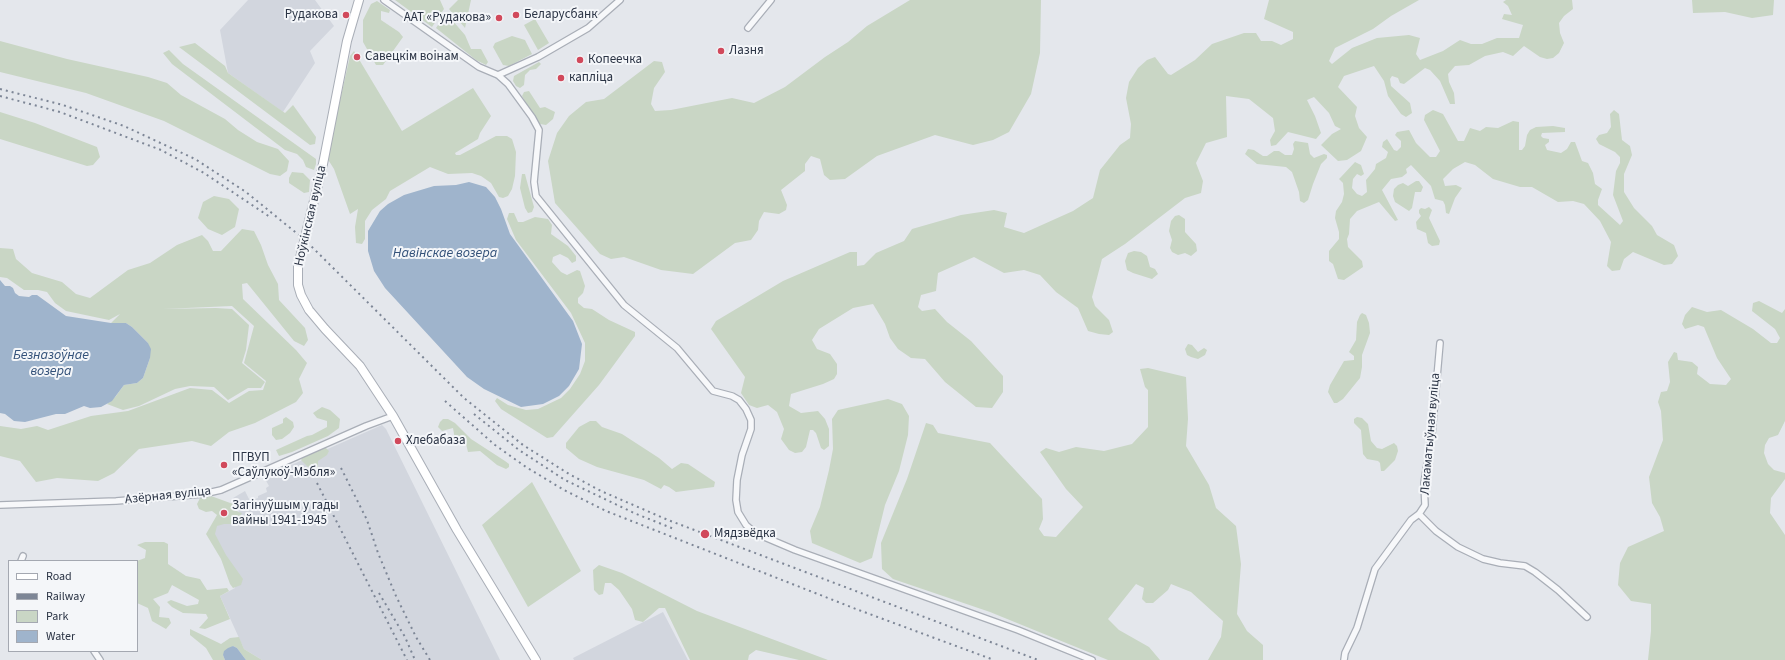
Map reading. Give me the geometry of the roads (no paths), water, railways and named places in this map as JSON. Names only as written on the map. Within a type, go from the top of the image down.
[{"type":"main road","name":"Ноўкінская вуліца","points":[[359,0],[347,41],[323,164],[297,275],[301,295],[309,310],[324,329],[360,366],[393,416],[398,428],[457,530],[536,660]]},
{"type":"street","points":[[384,0],[479,67],[498,75],[516,94],[539,130],[534,182],[536,196],[624,305],[677,348],[713,391],[732,396],[739,400],[746,409],[751,420],[751,429],[742,455],[736,500],[738,512],[746,525],[755,533],[795,550],[1018,630],[1092,660]]},
{"type":"street","points":[[498,75],[538,58],[588,28],[620,0]]},
{"type":"street","points":[[748,28],[771,0]]},
{"type":"street","name":"Лакаматыўная вуліца","points":[[1440,343],[1432,434],[1424,483],[1425,505],[1419,514],[1436,531],[1458,547],[1483,559],[1525,566],[1535,572],[1558,590],[1587,618]]},
{"type":"street","name":"Азёрная вуліца","points":[[0,505],[116,501],[203,494],[221,490],[366,426],[393,416]]},
{"type":"street","points":[[1344,660],[1345,653],[1357,628],[1375,569],[1411,520],[1419,514]]},
{"type":"water","name":"Навінскае возера","points":[[469,182],[486,187],[495,197],[510,234],[573,321],[582,344],[579,369],[569,386],[559,396],[543,404],[521,407],[484,389],[467,377],[385,288],[374,271],[368,251],[368,231],[380,211],[388,204],[404,195],[434,186],[456,185]]},
{"type":"water","name":"Безназоўнае возера","points":[[0,280],[5,286],[10,286],[13,288],[15,293],[19,296],[29,297],[32,295],[37,295],[66,316],[111,323],[126,323],[132,327],[148,343],[151,349],[150,358],[143,378],[137,383],[124,385],[112,401],[101,407],[90,408],[84,406],[65,414],[56,414],[25,422],[14,421],[5,414],[0,413]]},
{"type":"water","points":[[233,646],[237,648],[246,660],[225,660],[223,655],[224,651]]},
{"type":"railway","points":[[0,89],[63,105],[124,126],[195,159],[246,192],[305,240],[464,398],[523,445],[569,474],[601,491],[668,520],[1038,660]]},
{"type":"railway","points":[[0,96],[60,112],[161,150],[204,173],[270,217]]},
{"type":"railway","points":[[445,401],[495,445],[526,467],[564,490],[606,511],[856,609],[994,660]]},
{"type":"railway","points":[[474,414],[519,450],[565,480],[634,513],[674,529]]},
{"type":"railway","points":[[341,468],[367,520],[378,553],[396,596],[416,637],[430,660]]},
{"type":"railway","points":[[317,483],[407,660]]},
{"type":"railway","points":[[379,593],[405,637],[415,660]]},
{"type":"place","name":"Рудакова","points":[[346,15]]},
{"type":"place","name":"Беларусбанк","points":[[516,15]]},
{"type":"place","name":"ААТ «Рудакова»","points":[[499,18]]},
{"type":"place","name":"Лазня","points":[[721,51]]},
{"type":"place","name":"Савецкім воінам","points":[[357,57]]},
{"type":"place","name":"Копеечка","points":[[580,60]]},
{"type":"place","name":"капліца","points":[[561,78]]},
{"type":"place","name":"Хлебабаза","points":[[398,441]]},
{"type":"place","name":"ПГВУП «Саўлукоў-Мэбля»","points":[[224,465]]},
{"type":"place","name":"Загінуўшым у гады вайны 1941-1945","points":[[224,513]]},
{"type":"place","name":"Мядзвёдка","points":[[705,534]]}]
